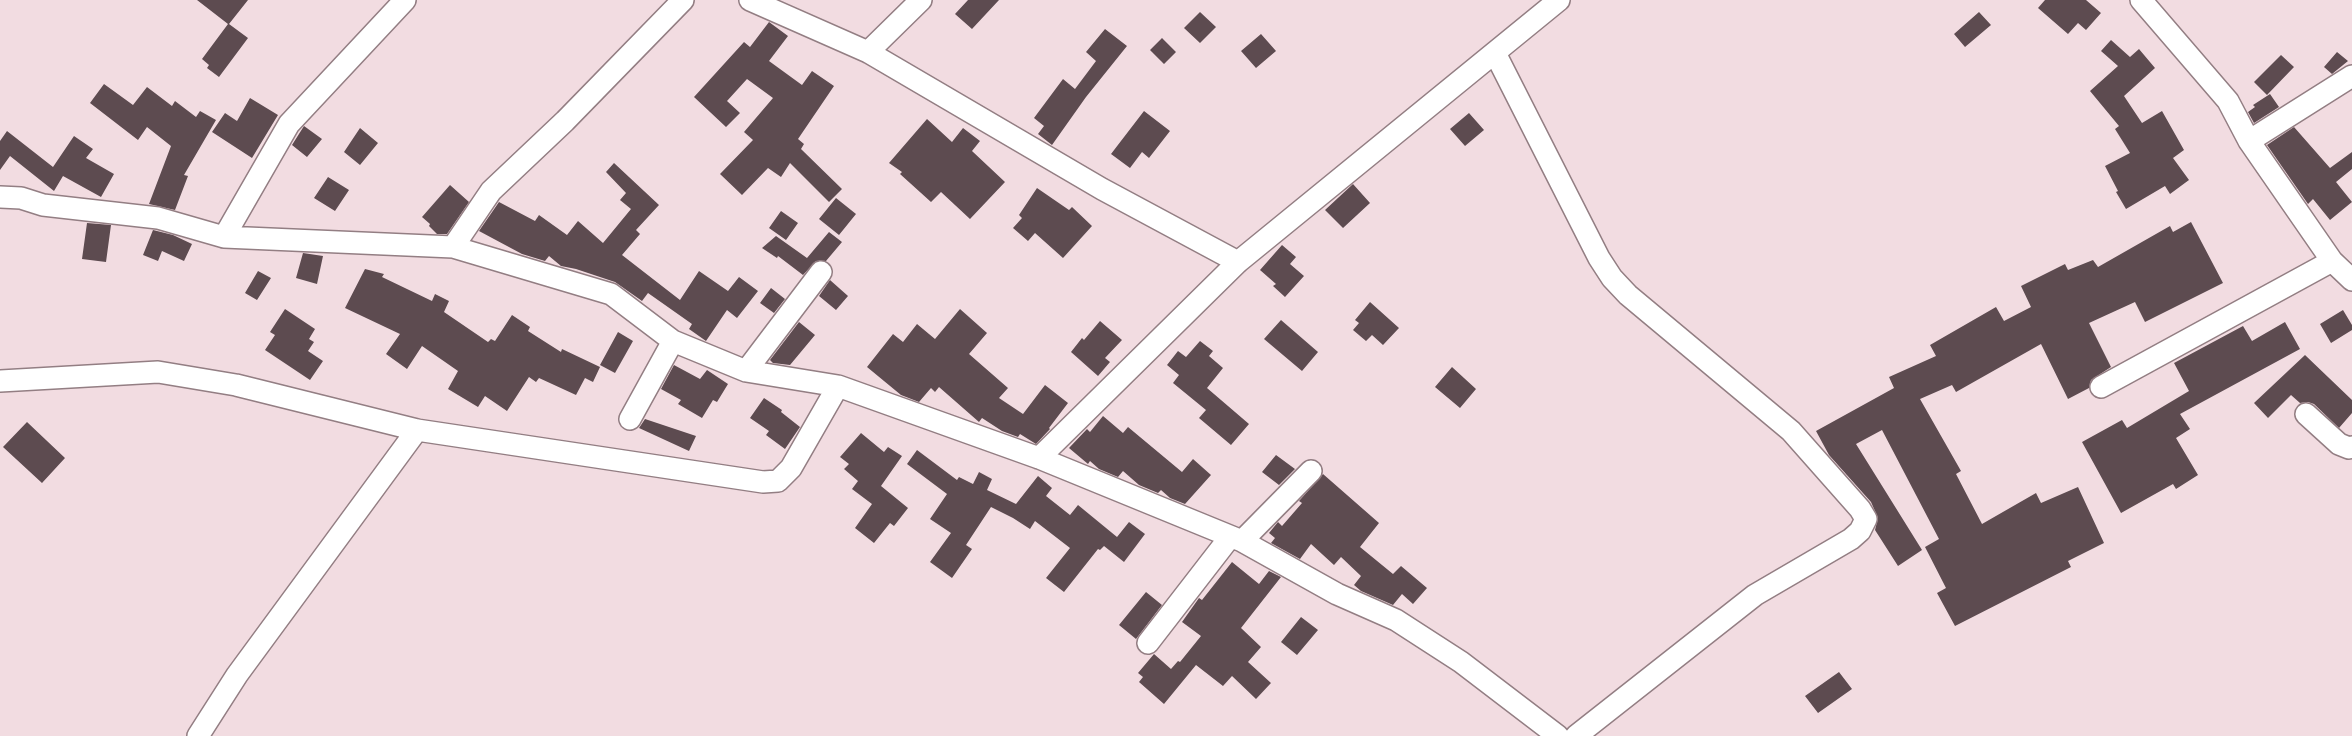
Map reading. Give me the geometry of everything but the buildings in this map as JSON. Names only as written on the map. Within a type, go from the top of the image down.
[{"type":"street","points":[[224,237],[289,124],[405,0]]},
{"type":"street","points":[[453,247],[491,191],[565,121],[683,0]]},
{"type":"street","points":[[750,0],[868,52],[1102,188],[1238,262]]},
{"type":"street","points":[[868,52],[921,0]]},
{"type":"street","points":[[1039,458],[1238,262],[1559,0]]},
{"type":"street","points":[[2141,0],[2228,101],[2249,142],[2332,261],[2352,280]]},
{"type":"street","points":[[1495,53],[1599,258],[1612,278],[1628,294],[1791,431],[1860,509],[1866,519],[1860,531],[1851,539],[1755,595],[1576,736]]},
{"type":"street","points":[[2249,142],[2352,76]]},
{"type":"street","points":[[0,197],[21,198],[43,205],[158,218],[224,237],[453,247],[611,294],[673,342],[746,371],[838,386],[1039,458],[1236,539],[1337,594],[1396,620],[1461,662],[1558,736]]},
{"type":"street","points":[[2100,387],[2332,261]]},
{"type":"street","points":[[746,371],[821,272]]},
{"type":"street","points":[[630,419],[673,342]]},
{"type":"street","points":[[0,381],[158,372],[236,385],[417,430],[753,481],[778,481],[791,468],[838,386]]},
{"type":"street","points":[[2306,414],[2339,444],[2349,448],[2352,447]]},
{"type":"street","points":[[198,736],[237,675],[417,430]]},
{"type":"street","points":[[1148,643],[1236,539],[1311,471]]}]
